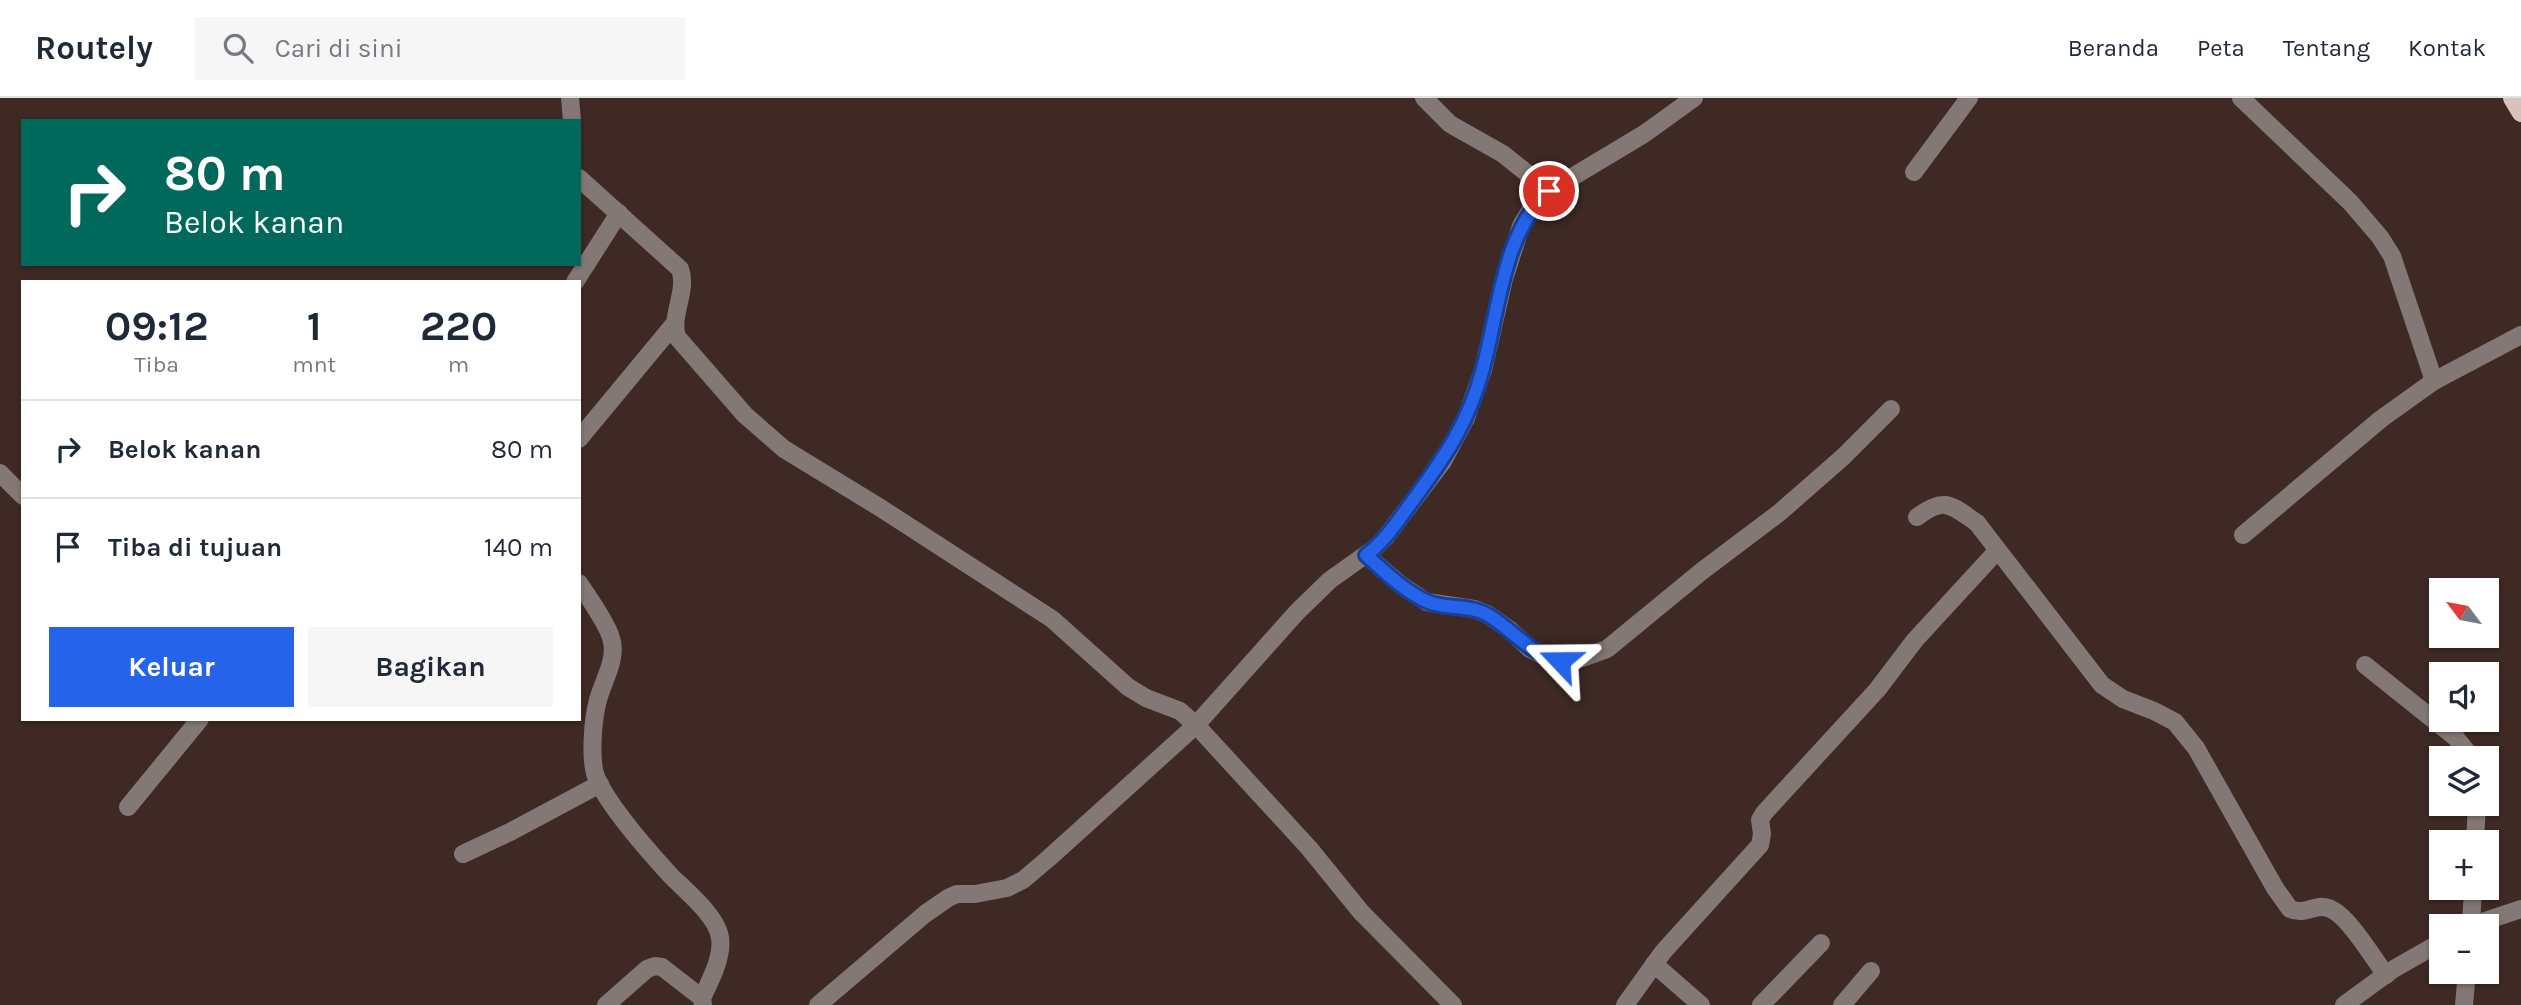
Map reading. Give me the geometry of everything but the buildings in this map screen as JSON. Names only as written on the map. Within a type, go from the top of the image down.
[{"type":"main road","points":[[2512,98],[2521,113]]},
{"type":"street","points":[[570,98],[572,119]]},
{"type":"street","points":[[1424,98],[1450,124],[1503,154],[1549,191]]},
{"type":"street","points":[[818,1005],[925,914],[948,898],[957,894],[975,894],[1007,888],[1023,880],[1196,725],[1297,612],[1330,580],[1385,538],[1454,443],[1466,418],[1483,370],[1504,279],[1521,226],[1533,206],[1549,191],[1644,134],[1694,98]]},
{"type":"street","points":[[1914,172],[1969,98]]},
{"type":"street","points":[[2241,98],[2350,202],[2380,237],[2392,256],[2434,381]]},
{"type":"street","points":[[581,180],[680,269],[681,284],[675,323],[677,337],[745,415],[784,449],[891,514],[1052,619],[1128,687],[1146,698],[1180,711],[1309,848],[1361,912],[1453,1005]]},
{"type":"street","points":[[576,280],[619,213]]},
{"type":"street","points":[[581,437],[675,323]]},
{"type":"street","points":[[2243,535],[2381,419],[2434,381],[2521,335]]},
{"type":"street","points":[[1366,555],[1401,585],[1427,602],[1474,609],[1487,614],[1510,630],[1530,649],[1548,658],[1560,661],[1582,659],[1607,649],[1702,571],[1779,513],[1843,457],[1891,409]]},
{"type":"street","points":[[0,473],[21,494]]},
{"type":"street","points":[[1917,517],[1941,503],[1955,508],[1977,523],[2102,685],[2123,699],[2175,722],[2185,734],[2196,748],[2275,888],[2291,909],[2304,912],[2320,907],[2329,908],[2340,915],[2386,975]]},
{"type":"street","points":[[1625,1005],[1654,964],[1760,845],[1760,820],[1763,813],[1877,691],[1915,640],[1997,551]]},
{"type":"street","points":[[581,586],[611,638],[612,652],[598,702],[593,739],[595,776],[607,797],[669,873],[715,922],[720,938],[719,953],[703,1002],[662,968],[655,966],[647,969],[606,1005]]},
{"type":"street","points":[[2365,664],[2455,737],[2462,746]]},
{"type":"street","points":[[128,807],[198,721]]},
{"type":"street","points":[[463,854],[600,784]]},
{"type":"street","points":[[2499,916],[2521,909]]},
{"type":"street","points":[[1761,1005],[1821,943]]},
{"type":"street","points":[[2344,1005],[2429,949]]},
{"type":"street","points":[[1654,964],[1701,1005]]},
{"type":"street","points":[[1842,1005],[1871,971]]},
{"type":"street","points":[[2464,1005],[2466,984]]},
{"type":"route","points":[[1549,191],[1533,206],[1521,226],[1504,279],[1483,370],[1454,443],[1385,538],[1366,555],[1401,585],[1427,602],[1474,609],[1487,614],[1510,630],[1530,649],[1560,661]]}]
